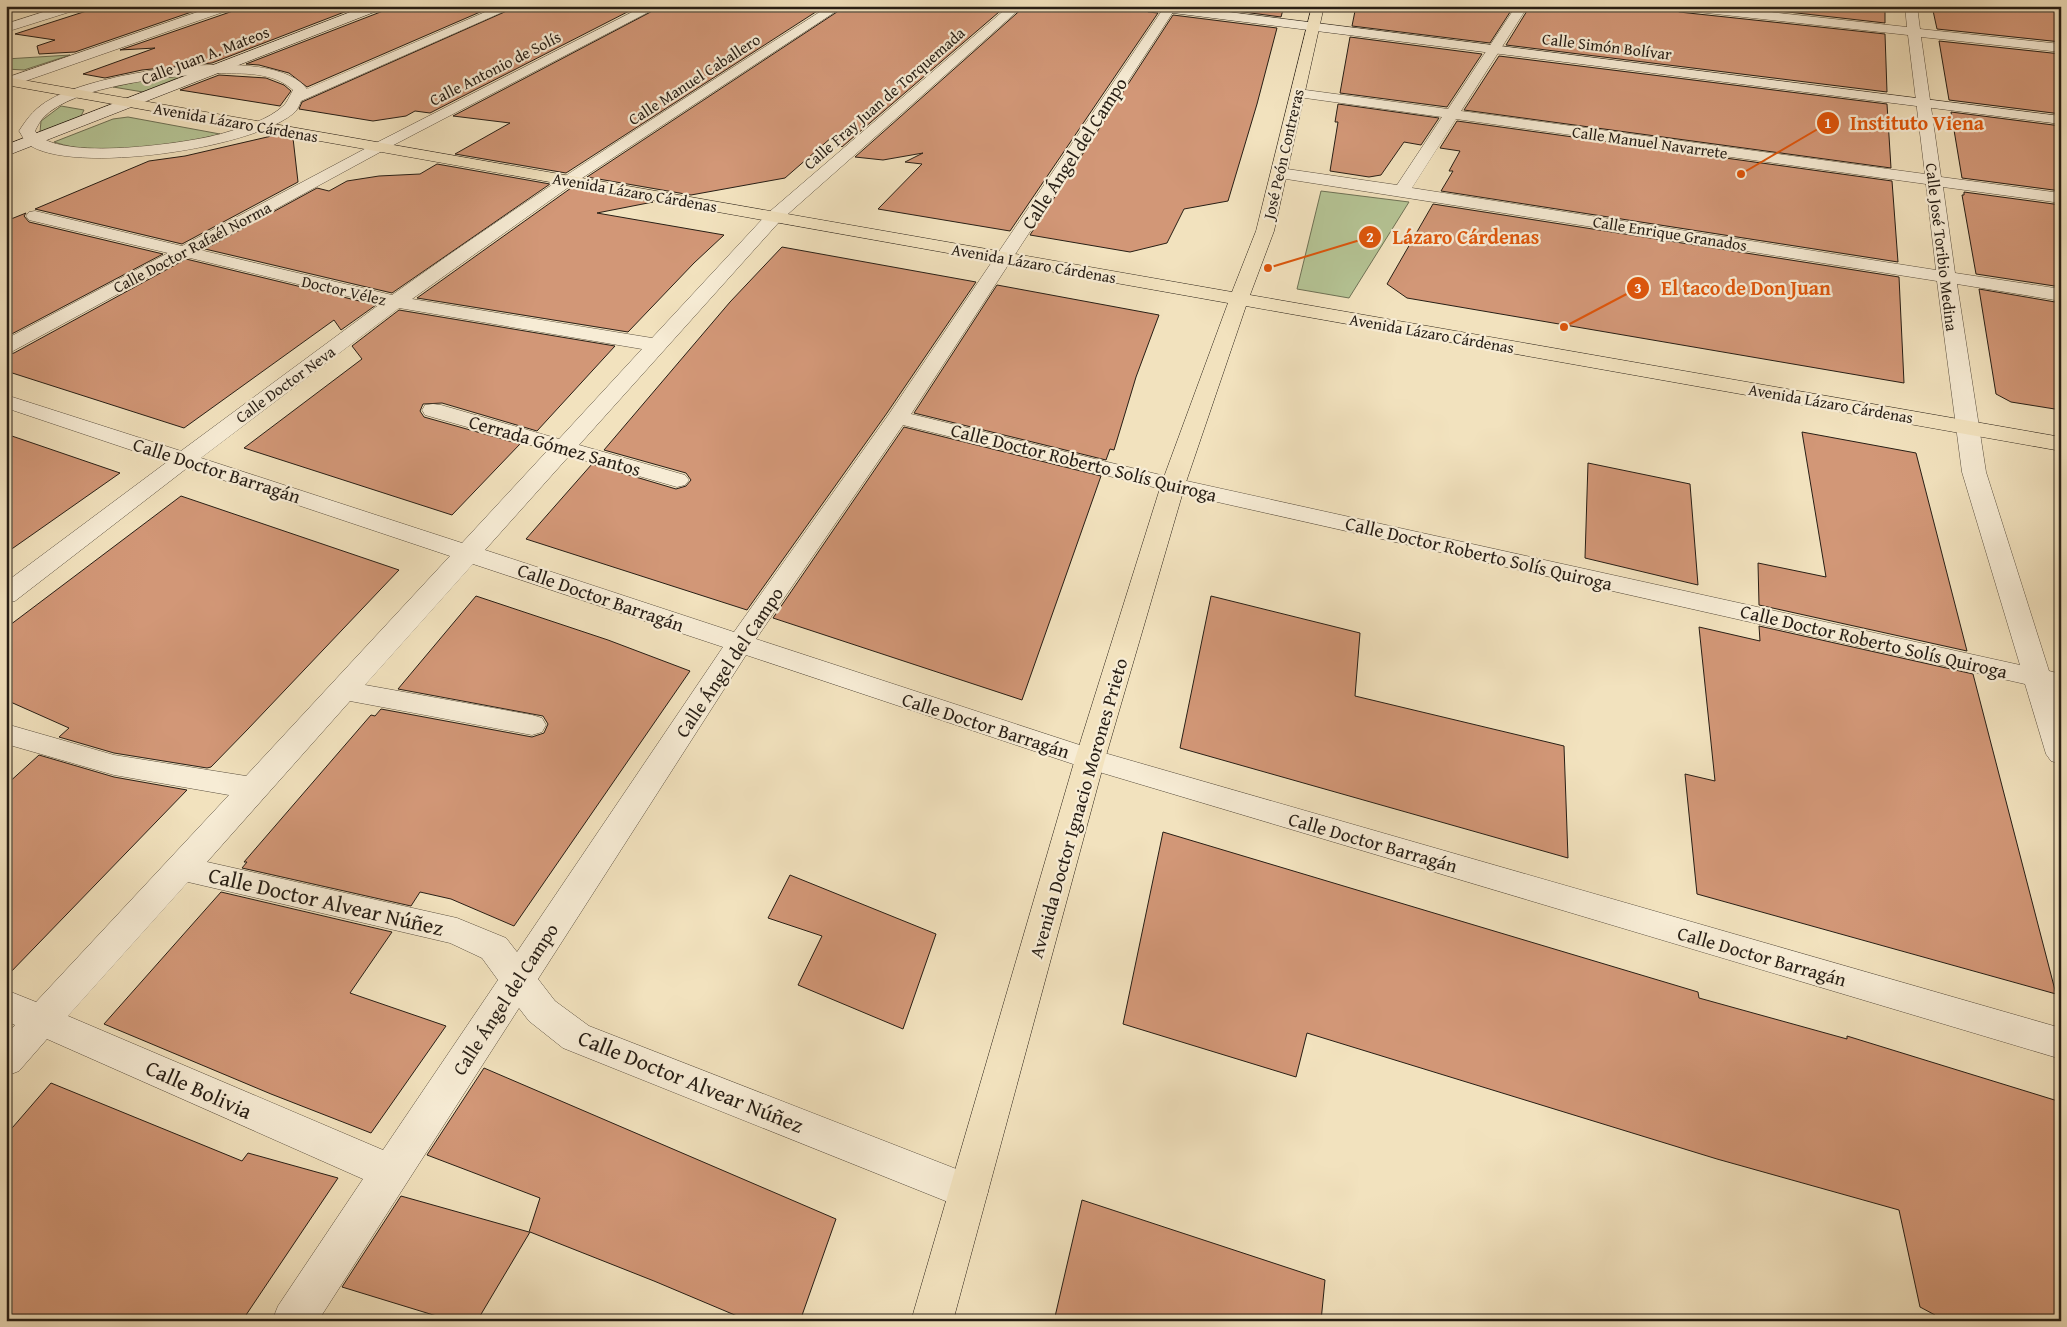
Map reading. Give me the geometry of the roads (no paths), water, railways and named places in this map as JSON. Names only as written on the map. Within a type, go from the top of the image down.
[{"type":"main road","name":"José Peón Contreras","points":[[1239,299],[1265,231],[1318,6]]},
{"type":"main road","name":"Avenida Lázaro Cárdenas","points":[[8,82],[2061,444]]},
{"type":"main road","name":"Avenida Doctor Ignacio Morones Prieto","points":[[932,1321],[1090,759],[1173,485],[1239,299]]},
{"type":"street","points":[[6,28],[75,6]]},
{"type":"street","points":[[8,82],[228,6]]},
{"type":"street","name":"Calle Juan A. Mateos","points":[[6,151],[378,6]]},
{"type":"street","points":[[300,97],[510,6]]},
{"type":"street","name":"Calle Antonio de Solís","points":[[379,148],[654,6]]},
{"type":"street","name":"Calle Manuel Caballero","points":[[568,180],[838,6]]},
{"type":"street","name":"Calle Fray Juan de Torquemada","points":[[6,1060],[774,217],[1017,6]]},
{"type":"street","name":"Calle Simón Bolívar","points":[[1149,6],[2061,120]]},
{"type":"street","points":[[1402,190],[1522,6]]},
{"type":"street","points":[[1679,6],[2061,48]]},
{"type":"street","name":"Calle José Toribio Medina","points":[[1911,6],[1966,427],[1974,472],[2049,680],[2061,754]]},
{"type":"street","name":"Calle Ángel del Campo","points":[[293,1321],[392,1174],[739,644],[898,417],[1170,8]]},
{"type":"street","points":[[217,69],[243,70],[282,76],[294,82],[300,89],[300,97],[294,107],[279,117],[259,126],[209,142],[137,153],[102,154],[72,152],[49,147],[34,140],[27,131],[30,121],[42,111],[76,94],[145,76],[217,69]]},
{"type":"street","name":"Calle Manuel Navarrete","points":[[1298,93],[2061,198]]},
{"type":"street","name":"Calle Doctor Rafaél Norma","points":[[6,348],[379,148]]},
{"type":"street","name":"Calle Enrique Granados","points":[[1280,173],[1402,190],[2061,295]]},
{"type":"street","name":"Calle Doctor Neva","points":[[6,595],[183,460],[396,302],[568,180]]},
{"type":"street","name":"Doctor Vélez","points":[[36,216],[396,302],[657,345]]},
{"type":"street","name":"Calle Doctor Barragán","points":[[6,401],[1090,759],[2061,1044]]},
{"type":"street","name":"Cerrada Gómez Santos","points":[[434,410],[677,480]]},
{"type":"street","name":"Calle Doctor Roberto Solís Quiroga","points":[[898,417],[1173,485],[2049,680]]},
{"type":"street","points":[[342,690],[532,725]]},
{"type":"street","points":[[6,734],[114,766],[254,788]]},
{"type":"street","name":"Calle Doctor Alvear Núñez","points":[[181,868],[457,931],[494,948],[542,1011],[576,1037],[968,1192]]},
{"type":"street","name":"Calle Bolivia","points":[[6,1005],[392,1174]]},
{"type":"place","name":"Instituto Viena","points":[[1741,174]]},
{"type":"place","name":"Lázaro Cárdenas","points":[[1268,268]]},
{"type":"place","name":"El taco de Don Juan","points":[[1564,327]]}]
